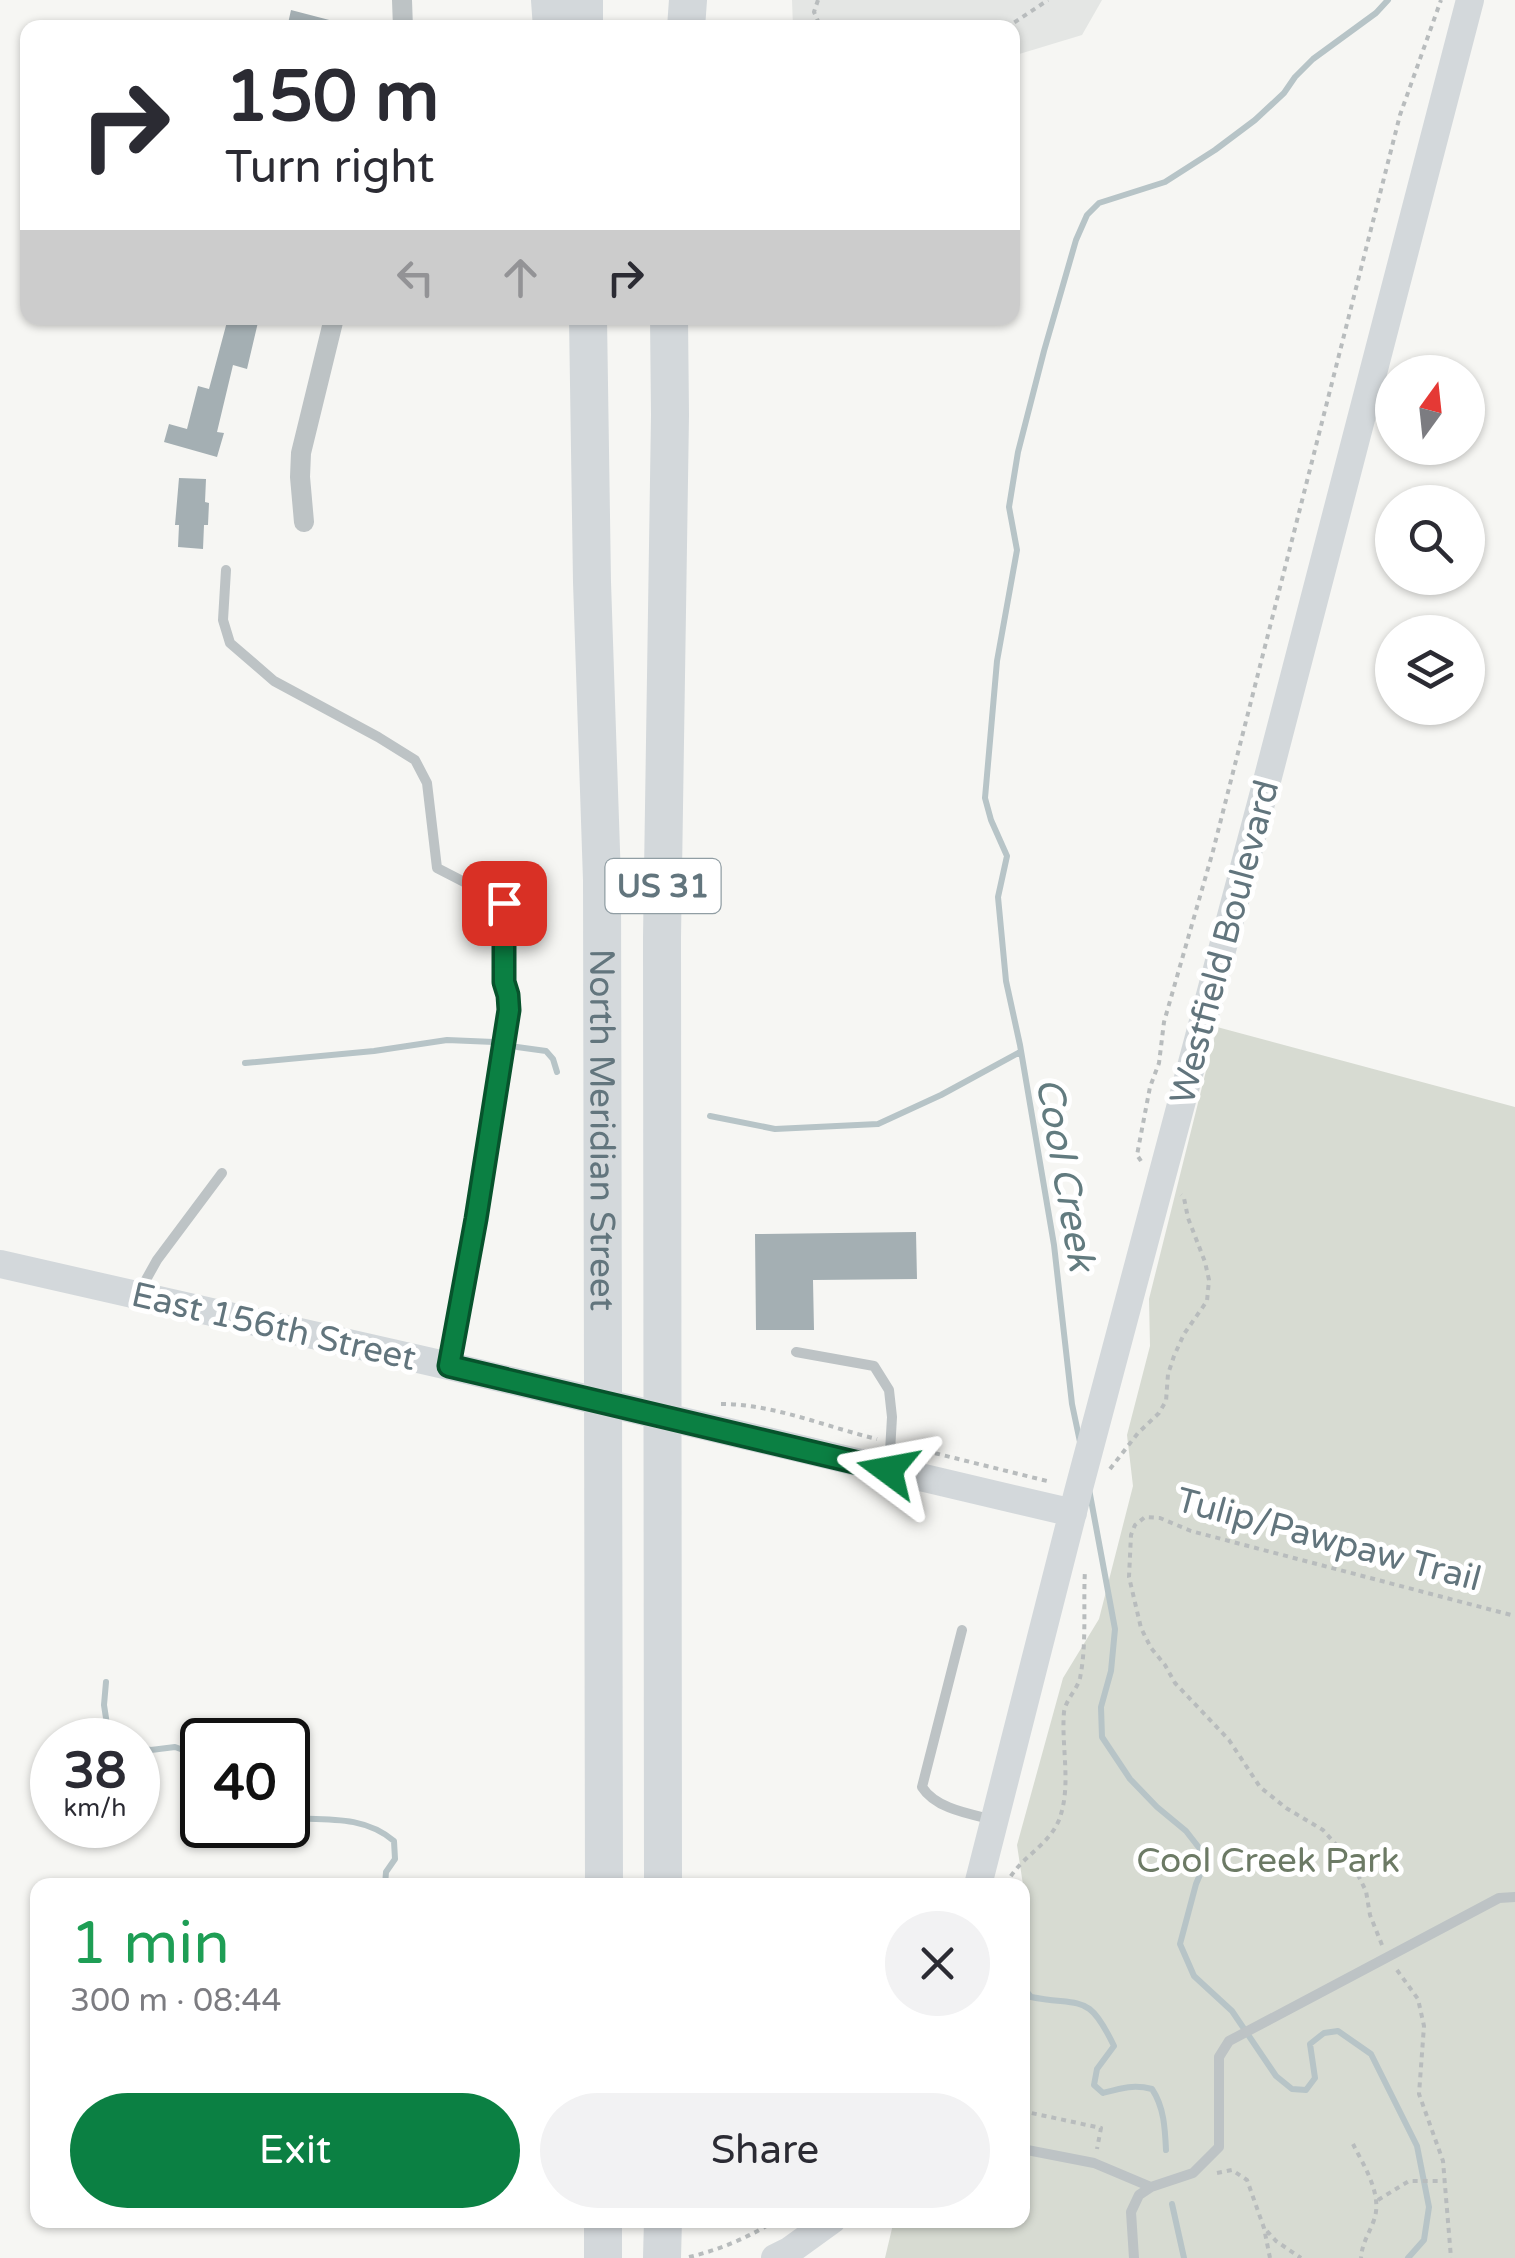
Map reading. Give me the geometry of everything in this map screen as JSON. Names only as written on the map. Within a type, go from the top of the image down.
[{"type":"highway","points":[[569,325],[592,582]]},
{"type":"highway","name":"North Meridian Street","points":[[588,325],[602,880],[604,1878]]},
{"type":"highway","name":"North Meridian Street","points":[[663,1878],[662,938],[672,325]]},
{"type":"highway","points":[[602,2258],[603,2228]]},
{"type":"highway","points":[[662,2258],[663,2228]]},
{"type":"street","name":"Westfield Boulevard","points":[[980,1878],[1470,0]]},
{"type":"street","points":[[304,522],[301,453],[332,325]]},
{"type":"street","name":"East 156th Street","points":[[0,1264],[888,1470],[1076,1503]]},
{"type":"street","points":[[775,2258],[821,2228]]},
{"type":"lane","points":[[226,570],[222,620],[230,643],[274,681],[415,760],[427,784],[437,868],[504,903],[504,982],[509,1010],[449,1366]]},
{"type":"lane","points":[[137,1295],[157,1260],[222,1173]]},
{"type":"lane","points":[[796,1352],[874,1366],[890,1390],[888,1470]]},
{"type":"lane","points":[[962,1630],[922,1787],[929,1798],[995,1820]]},
{"type":"lane","points":[[1134,2258],[1131,2212],[1139,2195],[1150,2187],[1193,2173],[1218,2147],[1218,2057],[1229,2040],[1499,1898],[1515,1896]]},
{"type":"lane","points":[[1030,2150],[1094,2163],[1150,2187]]},
{"type":"path","points":[[1018,20],[1048,0]]},
{"type":"path","name":"Tulip/Pawpaw Trail","points":[[1451,2258],[1446,2181],[1438,2144],[1419,2094],[1424,2026],[1418,1999],[1387,1958],[1370,1916],[1366,1891],[1352,1863],[1323,1830],[1260,1787],[1229,1740],[1175,1683],[1151,1648],[1141,1628],[1129,1577],[1130,1535],[1145,1518],[1160,1518],[1191,1530],[1515,1616]]},
{"type":"path","points":[[1009,1878],[1050,1837],[1060,1817],[1065,1776],[1064,1706],[1078,1684],[1082,1667],[1084,1598]]},
{"type":"path","points":[[1030,2113],[1101,2128],[1094,2163]]},
{"type":"path","points":[[1353,2144],[1378,2200],[1362,2258]]},
{"type":"path","points":[[1210,2178],[1232,2170],[1248,2180],[1270,2258]]},
{"type":"path","points":[[1378,2200],[1409,2181],[1446,2181]]},
{"type":"path","points":[[686,2258],[764,2228]]},
{"type":"path","points":[[1264,2228],[1301,2258]]},
{"type":"shaded area","points":[[792,0],[1102,0],[1082,35],[1020,54],[1020,20],[793,20]]},
{"type":"green space","name":"Cool Creek Park","points":[[1217,1027],[1515,1107],[1515,2258],[885,2258],[892,2228],[1030,2228],[1030,1878],[1022,1878],[1017,1845],[1063,1678],[1099,1619],[1133,1486],[1127,1435],[1150,1346],[1149,1299]]},
{"type":"building","points":[[291,10],[329,20],[289,20]]},
{"type":"building","points":[[226,325],[257,325],[247,369],[233,365],[217,432],[224,433],[217,457],[164,442],[169,424],[187,429],[198,386],[209,389]]},
{"type":"building","points":[[179,478],[206,479],[205,502],[209,503],[203,549],[178,547],[179,525],[175,525]]},
{"type":"building","points":[[916,1232],[917,1279],[813,1280],[814,1330],[756,1330],[755,1234]]},
{"type":"waterway","name":"Cool Creek","points":[[1080,1442],[1054,1245],[1006,981],[998,897],[1007,856],[985,798],[997,661],[1017,550],[1009,507],[1018,452],[1076,240],[1087,215],[1099,203],[1165,182],[1215,150],[1255,120],[1313,59],[1388,0]]},
{"type":"waterway","points":[[245,1063],[447,1040],[494,1042]]},
{"type":"waterway","points":[[517,1047],[546,1051],[557,1072]]},
{"type":"waterway","points":[[710,1116],[775,1129],[878,1124],[1020,1052]]},
{"type":"waterway","name":"Cool Creek","points":[[1089,1489],[1115,1629],[1111,1671],[1101,1707],[1102,1737],[1130,1779],[1186,1831],[1207,1858],[1180,1944],[1194,1976],[1232,2011],[1276,2076],[1292,2089],[1306,2090],[1315,2078],[1310,2044],[1324,2033],[1338,2031],[1371,2054],[1417,2146],[1429,2207],[1424,2240],[1408,2258]]},
{"type":"waterway","points":[[106,1682],[106,1718]]},
{"type":"waterway","points":[[160,1749],[180,1749]]},
{"type":"waterway","points":[[310,1819],[357,1823],[394,1841],[395,1859],[386,1878]]},
{"type":"waterway","points":[[1030,1996],[1090,2009],[1114,2046],[1097,2069],[1094,2085],[1103,2093],[1133,2087],[1152,2089],[1161,2110],[1166,2150]]},
{"type":"waterway","points":[[1172,2204],[1184,2258]]},
{"type":"route","points":[[504,903],[504,982],[509,1010],[449,1366],[888,1470]]}]
